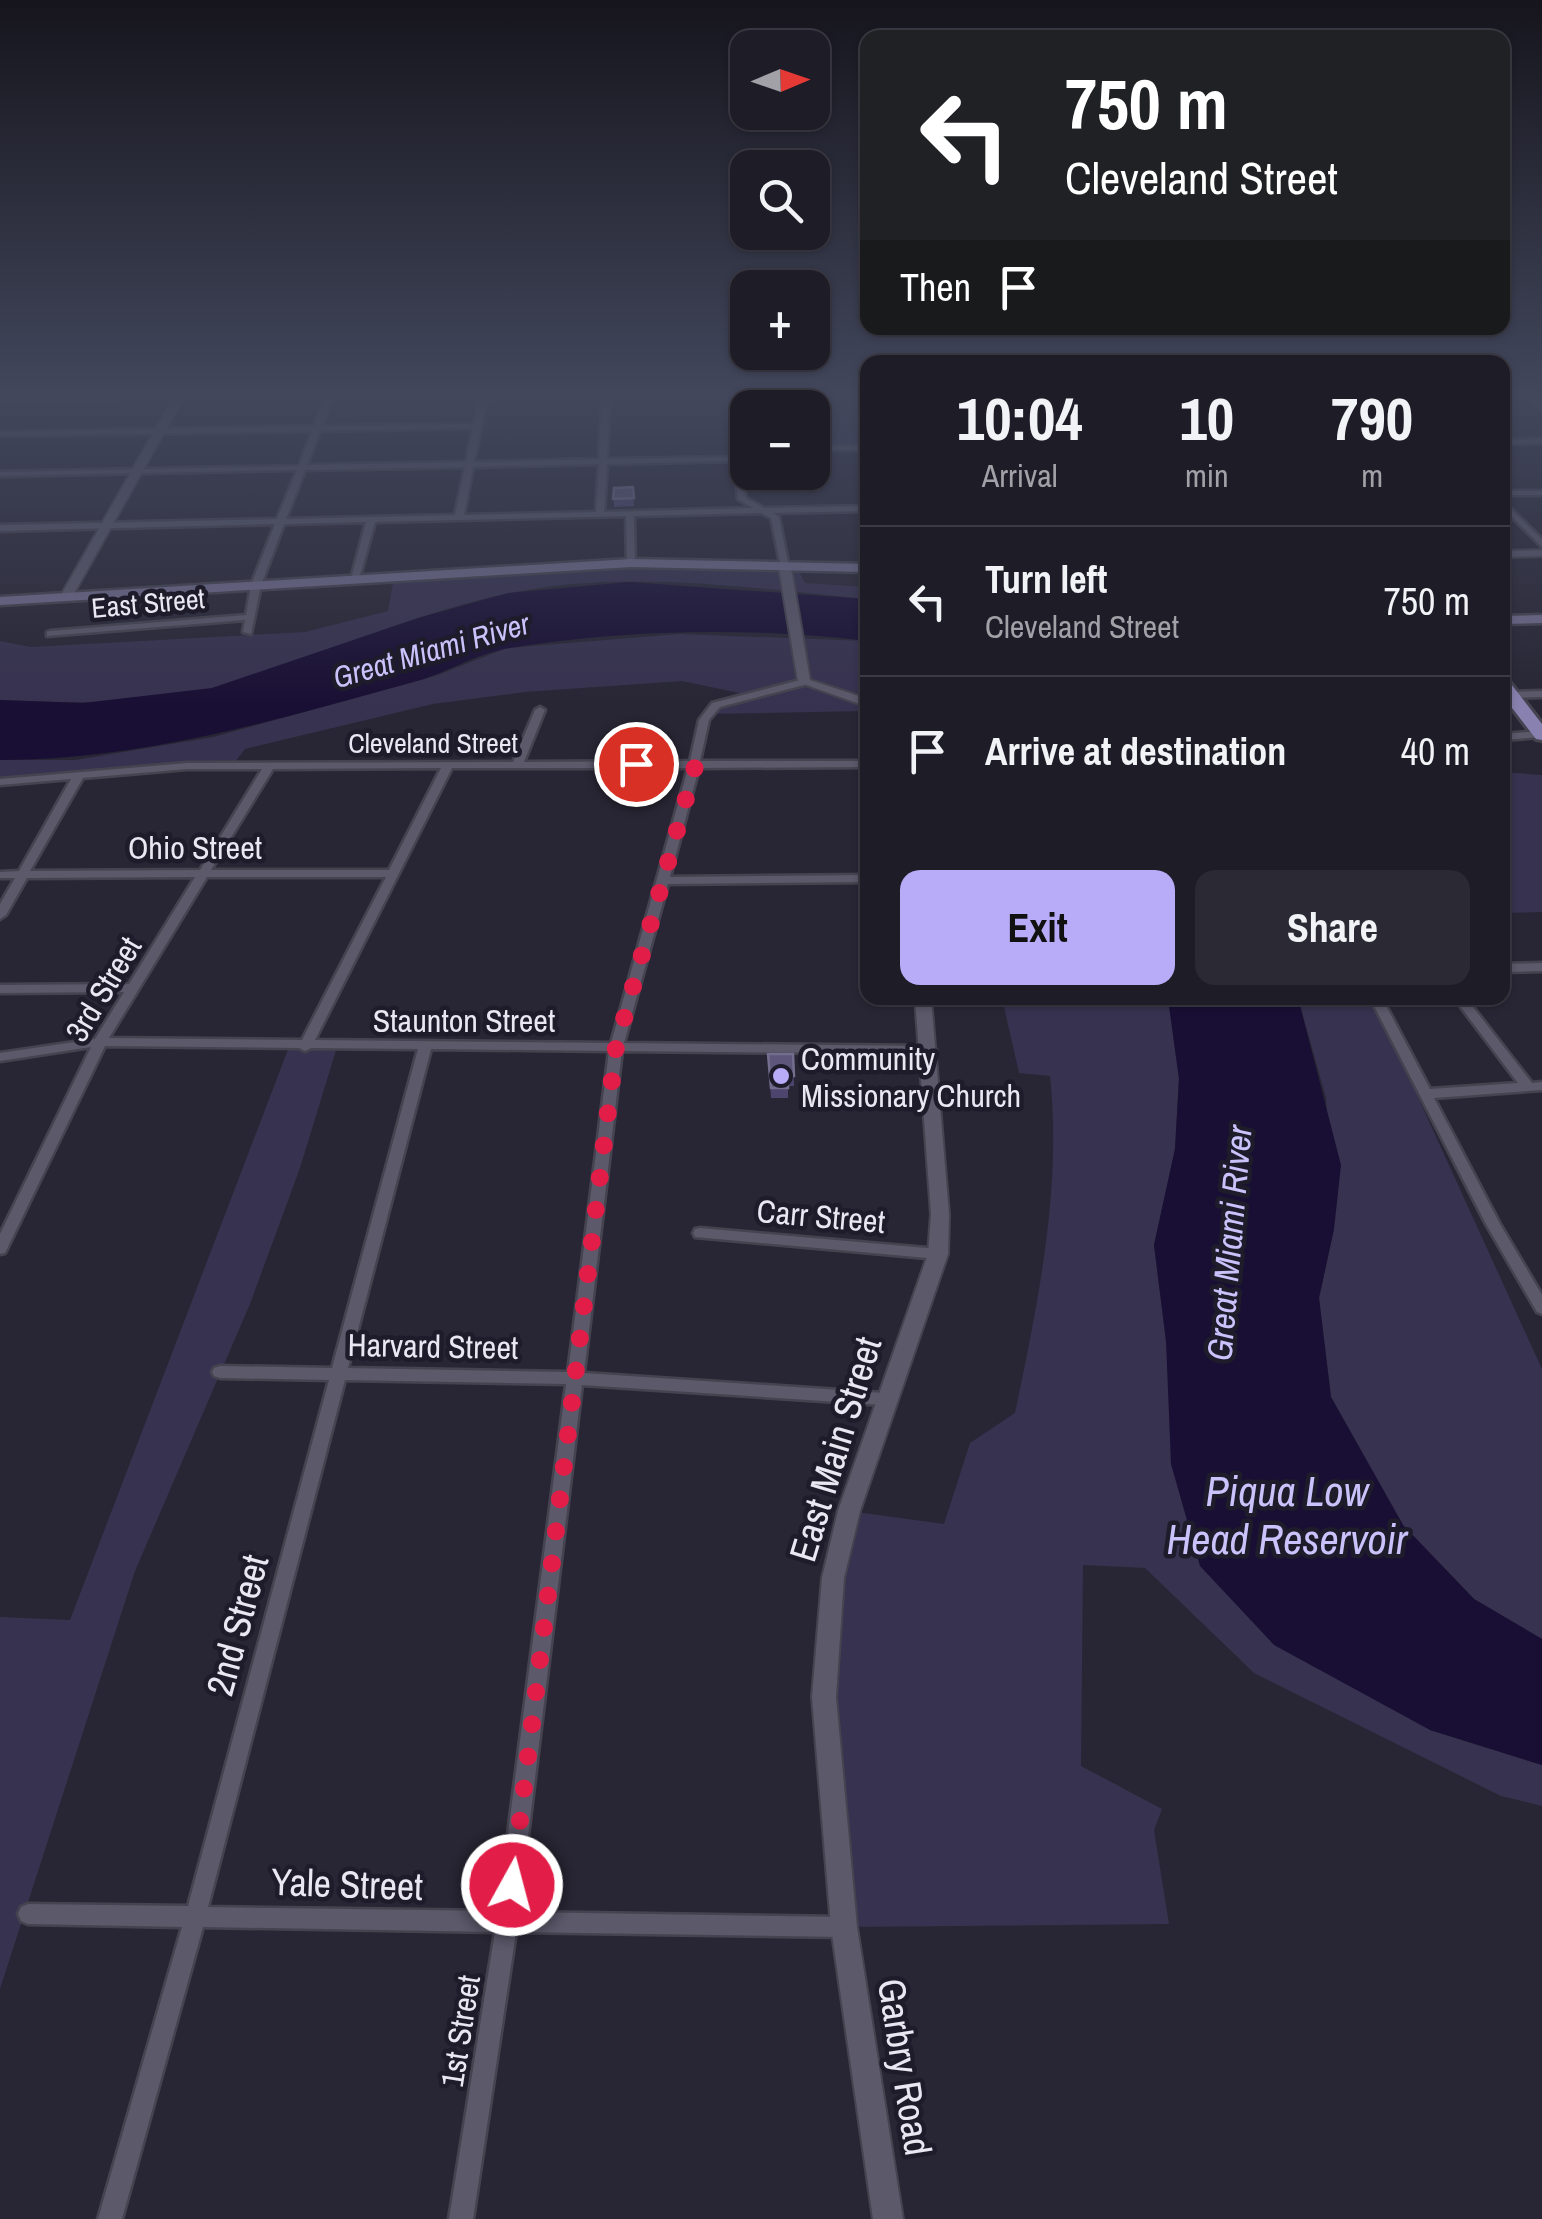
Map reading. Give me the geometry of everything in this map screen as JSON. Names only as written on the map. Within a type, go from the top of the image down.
[{"type":"main road","points":[[0,601],[631,562],[785,572],[860,568]]},
{"type":"main road","points":[[1510,620],[1542,619]]},
{"type":"main road","points":[[1510,696],[1542,735]]},
{"type":"street","points":[[66,598],[120,499]]},
{"type":"street","points":[[248,632],[256,586],[292,499]]},
{"type":"street","points":[[459,518],[463,499]]},
{"type":"street","points":[[600,515],[601,499]]},
{"type":"street","points":[[742,499],[778,524],[803,677],[860,700]]},
{"type":"street","points":[[0,528],[860,508]]},
{"type":"street","points":[[1510,510],[1542,544]]},
{"type":"street","points":[[630,515],[631,562]]},
{"type":"street","points":[[356,579],[371,520]]},
{"type":"street","points":[[1510,554],[1542,552]]},
{"type":"street","name":"East Street","points":[[50,634],[250,618]]},
{"type":"street","name":"1st Street","points":[[462,2219],[507,1924],[616,1047],[696,763],[704,720],[716,705],[803,677]]},
{"type":"street","points":[[1510,691],[1542,694]]},
{"type":"street","points":[[517,765],[540,710]]},
{"type":"street","points":[[1510,737],[1542,735]]},
{"type":"street","name":"Cleveland Street","points":[[0,782],[187,766],[860,764]]},
{"type":"street","points":[[305,1047],[448,765]]},
{"type":"street","name":"3rd Street","points":[[0,1249],[100,1042],[269,767]]},
{"type":"street","points":[[0,915],[78,777]]},
{"type":"street","name":"Ohio Street","points":[[0,875],[391,873]]},
{"type":"street","points":[[664,881],[860,878]]},
{"type":"street","points":[[1510,968],[1542,967]]},
{"type":"street","points":[[0,989],[136,988]]},
{"type":"street","name":"East Main Street","points":[[844,1926],[824,1697],[826,1646],[834,1578],[848,1511],[884,1399],[938,1254],[940,1214],[924,1005]]},
{"type":"street","points":[[1380,1005],[1542,1308]]},
{"type":"street","points":[[1466,1005],[1535,1086]]},
{"type":"street","name":"Staunton Street","points":[[0,1057],[100,1042],[305,1047],[929,1050]]},
{"type":"street","name":"2nd Street","points":[[110,2219],[341,1375],[425,1048]]},
{"type":"street","points":[[1426,1094],[1535,1086]]},
{"type":"street","name":"Carr Street","points":[[700,1233],[938,1254]]},
{"type":"street","name":"Harvard Street","points":[[220,1372],[572,1378],[884,1399]]},
{"type":"street","name":"Yale Street","points":[[28,1914],[844,1926]]},
{"type":"street","name":"Garbry Road","points":[[844,1926],[888,2219]]},
{"type":"shaded area","points":[[604,564],[798,569],[805,583],[860,587],[860,598],[643,581],[554,586],[472,602],[250,677],[186,694],[107,702],[0,700],[0,641],[31,647],[305,632],[388,611],[394,577]]},
{"type":"shaded area","points":[[679,634],[860,641],[860,711],[709,714],[716,705],[744,694],[682,681],[525,692],[433,704],[245,749],[232,766],[0,782],[0,760],[75,760],[213,737],[435,676],[507,648]]},
{"type":"shaded area","points":[[1510,773],[1542,775],[1542,912],[1510,913]]},
{"type":"shaded area","points":[[1004,1005],[1169,1005],[1179,1078],[1175,1149],[1154,1245],[1166,1341],[1430,1730],[1542,1765],[1542,1806],[1501,1796],[1254,1673],[1145,1568],[1083,1565],[1081,1766],[1162,1809],[1154,1830],[1169,1924],[844,1927],[824,1697],[849,1511],[944,1524],[970,1443],[1015,1413],[1046,1245],[1053,1160],[1050,1076],[1019,1073]]},
{"type":"shaded area","points":[[1300,1005],[1380,1005],[1426,1094],[1417,1095],[1542,1369],[1542,1639],[1474,1599],[1403,1525],[1331,1397],[1319,1298],[1334,1229],[1326,1098]]},
{"type":"shaded area","points":[[289,1047],[337,1047],[300,1168],[250,1304],[135,1571],[0,1989],[0,1617],[70,1620]]},
{"type":"water","name":"Great Miami River","points":[[629,582],[860,598],[860,640],[688,632],[554,642],[498,650],[417,681],[211,735],[106,753],[0,760],[0,700],[83,703],[212,688],[418,618],[508,593]]},
{"type":"water","name":"Piqua Low Head Reservoir","points":[[1169,1005],[1300,1005],[1341,1165],[1334,1229],[1319,1298],[1331,1397],[1403,1525],[1474,1599],[1542,1639],[1542,1765],[1430,1730],[1274,1645],[1200,1566],[1171,1464],[1166,1341],[1154,1245],[1175,1149],[1179,1079]]},
{"type":"building","name":"Community Missionary Church","points":[[768,1054],[793,1054],[794,1076],[788,1076],[788,1088],[771,1088]]},
{"type":"place","name":"Community Missionary Church","points":[[781,1076]]},
{"type":"route","points":[[512,1885],[616,1047],[696,763],[636,764]]}]
